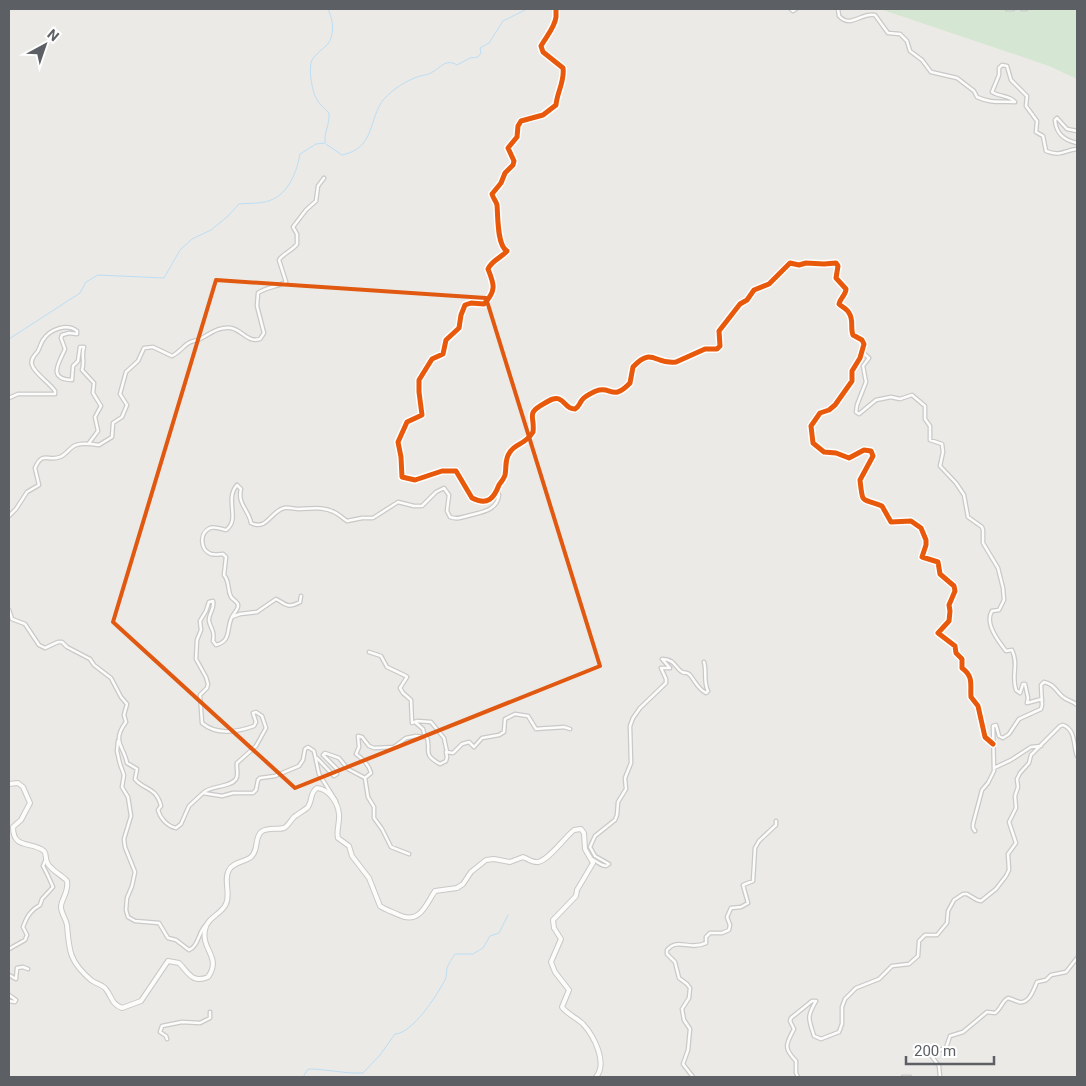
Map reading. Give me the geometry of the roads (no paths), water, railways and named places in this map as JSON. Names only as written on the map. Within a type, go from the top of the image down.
[{"type":"street","points":[[556,9],[556,16],[552,27],[541,46],[543,52],[563,68],[563,82],[557,93],[556,105],[544,115],[522,120],[519,123],[517,137],[508,148],[514,161],[513,165],[505,173],[501,183],[492,194],[497,204],[498,230],[502,247],[507,251],[491,263],[488,269],[494,290],[484,304],[471,303],[463,308],[459,328],[446,340],[442,354],[432,359],[420,377],[419,392],[422,415],[407,422],[397,444],[401,457],[403,478],[415,480],[442,471],[456,472],[470,496],[476,500],[490,499],[497,492],[505,475],[508,455],[513,448],[525,443],[533,432],[534,425],[532,419],[535,408],[554,398],[559,399],[569,408],[575,410],[585,397],[597,390],[618,393],[630,383],[633,367],[646,356],[650,355],[671,363],[705,349],[717,350],[720,346],[719,331],[737,307],[747,300],[754,290],[769,284],[790,263],[799,265],[806,262],[824,264],[834,262],[837,264],[836,276],[846,291],[839,304],[849,313],[852,320],[851,331],[853,336],[864,342],[860,358],[852,371],[852,381],[835,405],[829,410],[820,413],[810,430],[812,440],[824,452],[836,453],[849,458],[858,452],[871,451],[872,461],[860,480],[863,499],[866,502],[882,506],[891,522],[911,521],[922,531],[927,542],[922,557],[938,562],[940,574],[954,586],[955,591],[949,605],[949,621],[938,633],[955,646],[956,653],[962,659],[962,668],[968,673],[972,684],[971,697],[978,706],[984,734],[989,742],[993,744]]},
{"type":"street","points":[[791,9],[793,11],[796,9]]},
{"type":"street","points":[[838,9],[839,16],[843,20],[854,20],[867,14],[875,15],[887,31],[893,34],[900,34],[907,42],[910,51],[922,60],[931,72],[957,78],[974,91],[977,97],[989,102],[1015,102],[1012,98],[1000,96],[992,92],[999,75],[999,68],[1002,65],[1007,66],[1013,84],[1027,96],[1026,106],[1036,121],[1036,132],[1043,136],[1046,151],[1063,154],[1071,149],[1077,149]]},
{"type":"street","points":[[1007,9],[1013,9]]},
{"type":"street","points":[[1077,131],[1066,129],[1058,118],[1055,120],[1057,132],[1060,136],[1077,143]]},
{"type":"street","points":[[9,516],[16,509],[26,492],[39,484],[35,468],[42,458],[46,456],[58,458],[76,445],[99,445],[112,437],[113,423],[122,417],[126,405],[120,394],[125,374],[138,361],[144,348],[153,347],[172,356],[191,341],[196,341],[213,331],[228,328],[238,330],[246,337],[255,341],[260,339],[264,333],[257,306],[258,292],[286,282],[278,260],[297,244],[297,234],[293,227],[306,210],[316,201],[318,186],[324,178]]},
{"type":"street","points":[[9,398],[18,394],[55,394],[56,391],[32,366],[32,360],[42,341],[50,332],[65,327],[74,329],[77,331],[77,334],[65,333],[62,335],[61,338],[65,349],[56,370],[57,374],[62,378],[72,380],[80,347],[84,347],[82,370],[94,383],[93,393],[102,406],[95,417],[98,431],[88,444]]},
{"type":"street","points":[[861,351],[869,358],[863,366],[866,382],[856,412],[859,414],[876,400],[891,397],[900,399],[912,395],[925,406],[926,422],[930,426],[930,440],[942,444],[943,452],[940,466],[964,495],[968,516],[982,527],[983,544],[998,568],[1002,580],[1004,603],[999,610],[992,611],[989,615],[992,630],[1000,643],[1006,651],[1012,650],[1015,656],[1016,666],[1013,676],[1016,690],[1020,693],[1023,684],[1025,684],[1028,698],[1027,703],[1042,698]]},
{"type":"street","points":[[119,740],[119,746],[125,755],[127,764],[138,771],[136,780],[140,785],[151,789],[158,798],[160,816],[168,826],[174,828],[179,826],[189,806],[209,788],[219,787],[235,780],[237,776],[237,763],[256,746],[266,728],[262,716],[256,712],[253,714],[256,722],[253,726],[230,732],[222,732],[202,723],[200,695],[208,684],[196,659],[197,640],[201,630],[200,621],[209,602],[213,601],[214,606],[209,619],[214,633],[212,641],[216,645],[221,644],[227,638],[231,618],[238,607],[231,596],[228,580],[224,575],[226,557],[223,554],[211,554],[204,548],[202,542],[204,534],[210,528],[217,527],[226,530],[231,526],[233,520],[232,498],[237,485],[241,489],[240,498],[243,508],[250,516],[251,523],[258,525],[267,522],[281,509],[291,508],[320,508],[334,512],[347,521],[373,518],[398,502],[422,506],[436,492],[444,488],[449,495],[447,511],[450,516],[457,518],[490,509],[499,498],[497,492]]},
{"type":"street","points":[[231,618],[240,614],[257,612],[276,599],[285,605],[294,605],[300,602],[301,596]]},
{"type":"street","points":[[9,610],[12,619],[25,624],[39,645],[46,648],[62,642],[67,647],[90,659],[94,665],[113,680],[121,697],[127,704],[124,713],[126,722],[121,730],[117,748],[124,775],[122,787],[128,797],[131,816],[124,839],[125,847],[135,872],[127,898],[126,913],[128,917],[135,921],[159,923],[168,938],[176,940],[190,950],[194,948],[201,931],[211,918],[226,905],[229,868],[234,864],[245,861],[254,854],[261,833],[266,830],[287,826],[308,806],[312,792],[317,788],[327,792],[336,806]]},
{"type":"street","points":[[369,652],[381,656],[387,667],[407,677],[400,688],[402,694],[411,700],[412,723],[415,722],[423,729],[428,742],[427,752],[434,760],[440,764],[446,761],[444,738],[431,722],[415,722]]},
{"type":"street","points":[[204,793],[222,796],[252,793],[256,790],[260,778],[285,773],[299,766],[303,760],[306,747],[312,748],[316,757],[319,774],[335,798],[339,815],[338,838],[349,846],[352,856],[369,878],[380,906],[406,918],[418,915],[430,902],[436,891],[454,890],[460,886],[483,861],[494,859],[510,862],[523,858],[533,862],[540,862],[574,830],[581,829],[584,833],[585,849],[592,859],[606,866],[609,864],[595,856],[590,847],[596,836],[615,820],[618,802],[626,789],[624,778],[631,764],[631,722],[636,712],[666,683],[662,668],[670,668],[662,659],[668,660],[681,671],[691,676],[694,683],[706,693],[708,691],[704,662]]},
{"type":"street","points":[[975,831],[972,828],[982,790],[988,783],[994,768],[993,726],[996,725],[999,736],[1007,736],[1018,719],[1040,709],[1042,698],[1041,685],[1044,682],[1047,682],[1064,698],[1070,699],[1077,705]]},
{"type":"street","points":[[446,750],[453,753],[458,746],[466,742],[474,747],[482,738],[500,735],[504,732],[505,719],[515,714],[528,716],[536,729],[564,727],[570,729]]},
{"type":"street","points":[[798,1077],[796,1061],[789,1053],[787,1044],[794,1029],[790,1019],[792,1016],[812,1001],[816,1001],[808,1021],[814,1036],[821,1039],[839,1032],[842,1024],[842,1007],[846,999],[856,988],[879,979],[892,966],[909,964],[918,956],[919,941],[925,935],[938,935],[946,923],[948,911],[954,900],[963,894],[967,894],[981,901],[1002,883],[1009,870],[1008,854],[1016,843],[1009,824],[1011,815],[1016,808],[1015,796],[1018,787],[1018,777],[1029,763],[1030,757],[1060,726],[1065,726],[1072,734],[1077,756]]},
{"type":"street","points":[[365,778],[370,774],[370,771],[365,761],[356,754],[359,747],[358,736],[362,737],[369,746],[374,748],[394,747],[406,738],[425,737],[426,735]]},
{"type":"street","points":[[994,768],[1012,760],[1031,747],[1041,746]]},
{"type":"street","points":[[316,757],[334,776],[337,774],[337,769],[323,755],[325,753],[339,758],[348,770],[365,778]]},
{"type":"street","points":[[365,778],[368,798],[374,807],[376,823],[391,847],[409,854]]},
{"type":"street","points":[[9,784],[20,784],[30,803],[21,820],[14,827],[15,837],[22,844],[33,846],[43,851],[48,864],[68,884],[61,908],[65,919],[68,948],[72,957],[90,978],[104,988],[110,999],[120,1007],[128,1007],[141,1001],[168,961],[179,963],[184,971],[194,979],[200,980],[208,977],[214,964],[204,940],[206,925]]},
{"type":"street","points":[[693,1077],[683,1064],[688,1050],[690,1029],[683,1017],[683,1006],[689,998],[690,988],[679,978],[675,962],[667,954],[667,950],[672,944],[692,947],[700,946],[706,943],[706,937],[710,933],[722,933],[729,930],[730,925],[727,917],[731,908],[742,907],[748,903],[743,887],[745,883],[753,881],[755,848],[759,841],[776,825],[776,821]]},
{"type":"street","points":[[9,949],[25,940],[27,936],[23,926],[26,920],[32,909],[40,905],[42,899],[53,887],[43,866],[46,859]]},
{"type":"street","points":[[592,859],[592,866],[577,890],[576,896],[553,920],[554,928],[561,939],[551,962],[555,972],[569,990],[562,1007],[584,1025],[598,1050],[601,1066],[596,1077]]},
{"type":"street","points":[[940,1077],[939,1066],[930,1054],[946,1048],[950,1036],[963,1032],[987,1012],[995,1013],[1000,1010],[1004,1000],[1008,998],[1024,1002],[1034,992],[1037,982],[1046,980],[1051,975],[1066,972],[1077,958]]},
{"type":"street","points":[[9,975],[16,979],[17,968],[23,967],[28,969]]},
{"type":"street","points":[[9,995],[16,1000],[15,1002],[9,1001]]},
{"type":"street","points":[[167,1039],[160,1032],[162,1026],[182,1022],[202,1022],[210,1018],[210,1012]]},
{"type":"street","points":[[903,1077],[910,1077]]},
{"type":"waterway","points":[[9,339],[80,293],[86,282],[98,275],[164,278],[180,250],[192,239],[211,230],[239,204],[260,203],[277,197],[283,192],[291,181],[300,154],[316,144],[325,143],[329,113],[315,95],[310,68],[312,60],[326,46],[331,37],[332,23],[328,9]]},
{"type":"waterway","points":[[326,144],[342,155],[361,146],[370,132],[379,107],[392,92],[405,82],[431,73],[443,64],[453,63],[457,65],[470,58],[478,57],[481,53],[480,48],[489,43],[503,21],[527,9]]},
{"type":"waterway","points":[[303,1077],[308,1069],[363,1073],[380,1055],[395,1034],[409,1027],[424,1012],[445,980],[447,968],[455,954],[473,954],[483,948],[490,936],[499,933],[508,915]]}]
